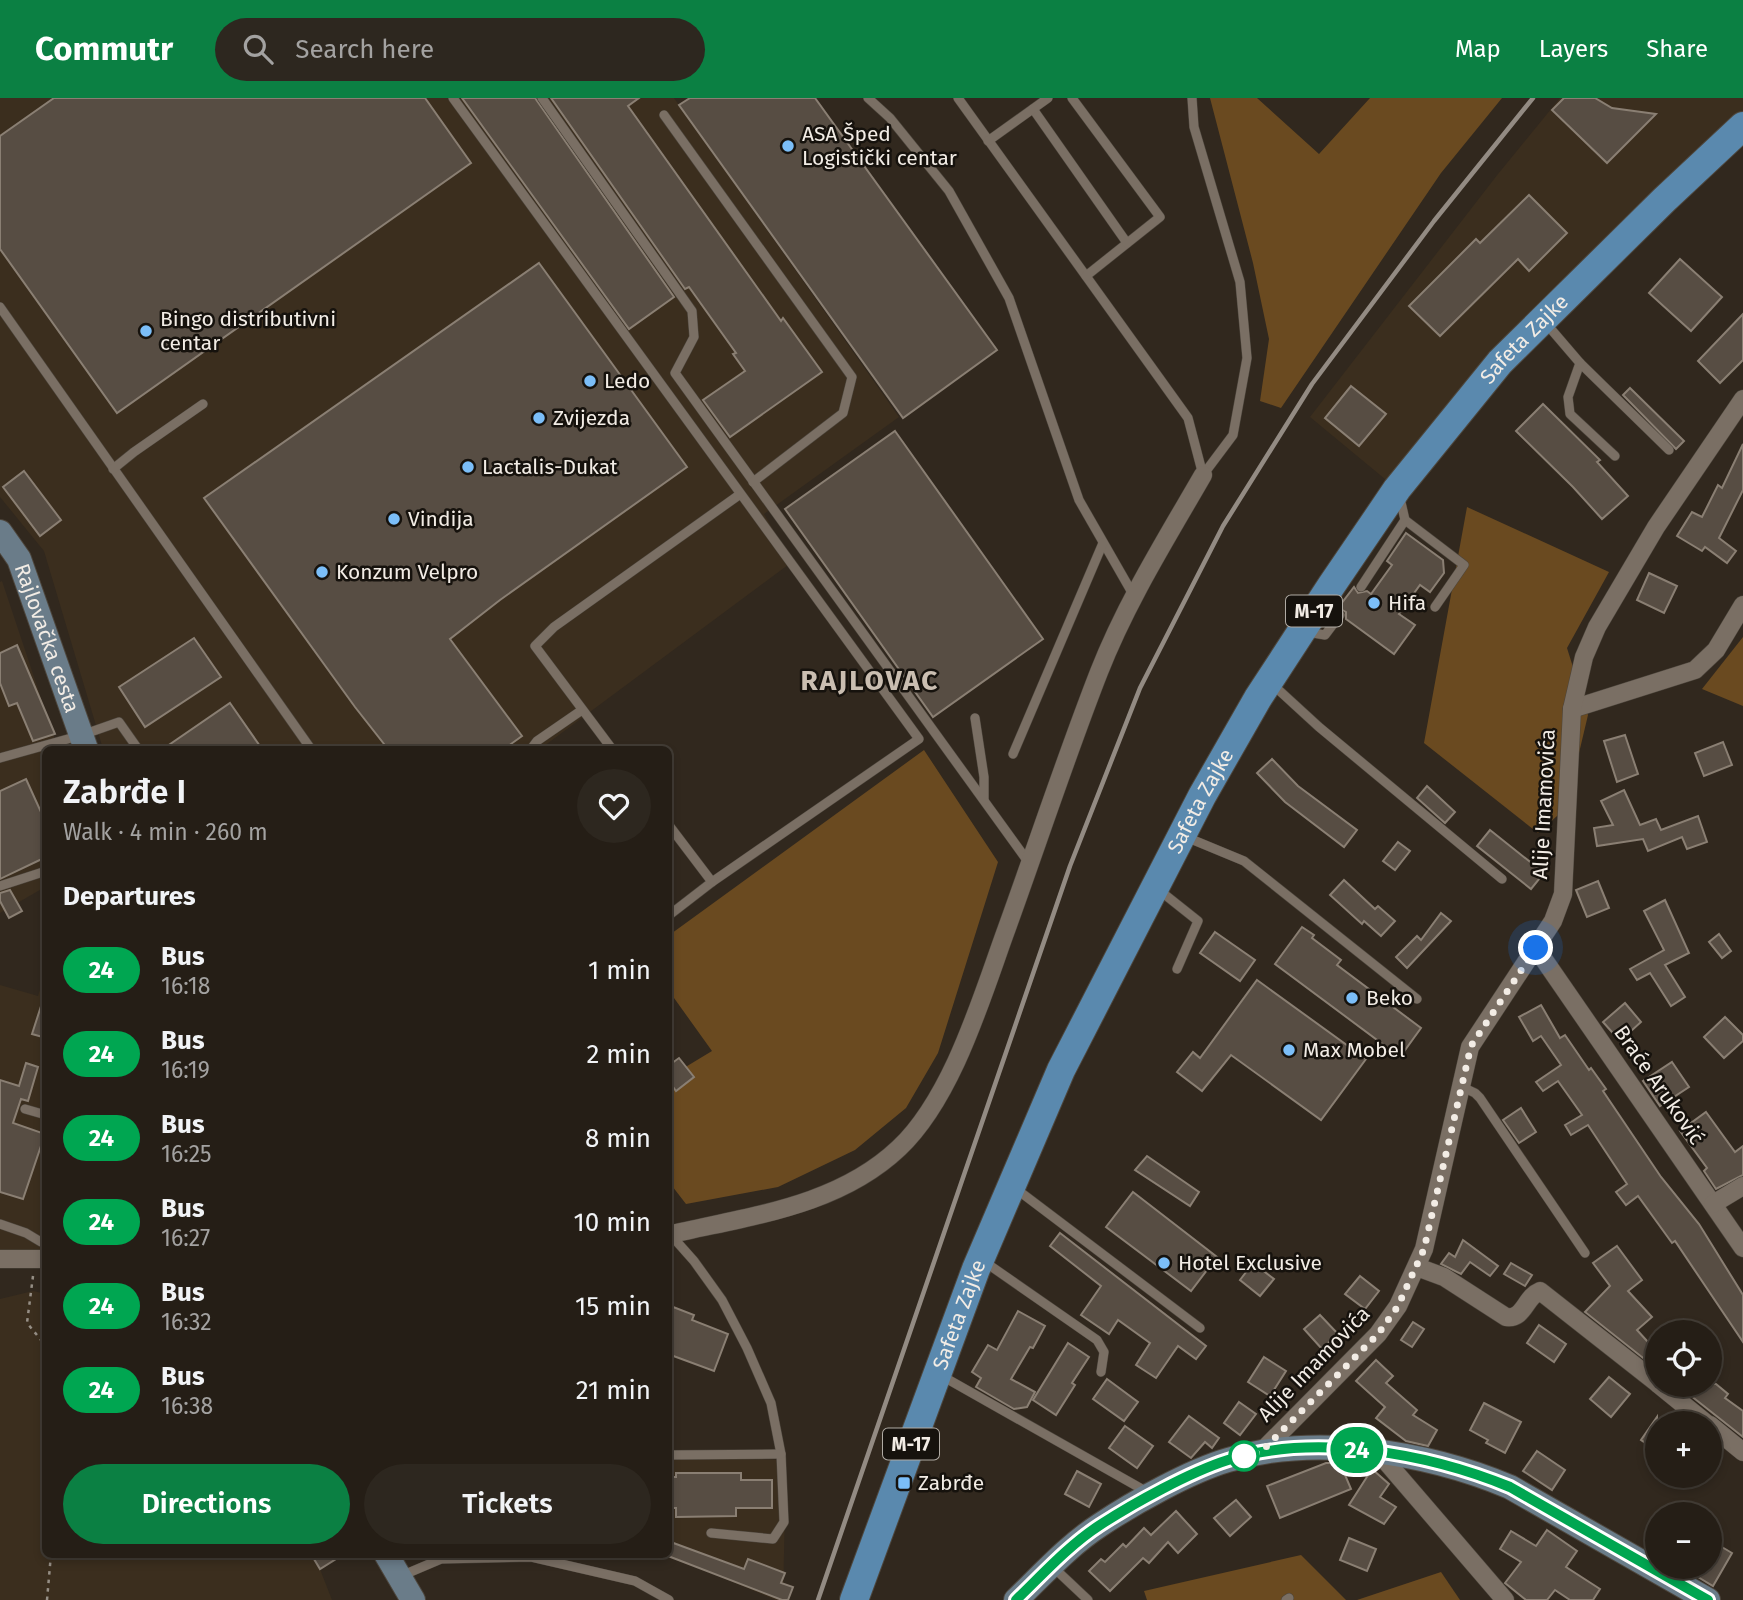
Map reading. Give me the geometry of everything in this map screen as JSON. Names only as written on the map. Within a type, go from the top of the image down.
[{"type":"main road","name":"Safeta Zajke","points":[[854,1600],[981,1259],[1061,1070],[1181,835],[1269,681],[1398,489],[1500,362],[1743,126]]},
{"type":"street","name":"Alije Imamovića","points":[[1261,1452],[1378,1334],[1398,1306],[1417,1267],[1424,1249],[1471,1046],[1553,921],[1563,894],[1572,709],[1584,657],[1597,627],[1656,527],[1743,399]]},
{"type":"street","points":[[672,1234],[809,1201],[851,1182],[897,1150],[926,1115],[945,1083],[975,1019],[1111,642],[1203,475]]},
{"type":"street","name":"Rajlovačka cesta","points":[[3,543],[19,559],[84,742]]},
{"type":"street","points":[[1572,709],[1695,670],[1716,650],[1743,605]]},
{"type":"street","name":"Braće Aruković","points":[[1536,948],[1743,1248]]},
{"type":"street","points":[[1713,1204],[1743,1186]]},
{"type":"street","points":[[0,1259],[42,1248]]},
{"type":"street","points":[[1417,1267],[1444,1277],[1506,1317],[1513,1318],[1519,1314],[1533,1293],[1540,1291],[1645,1374]]},
{"type":"street","points":[[1674,1397],[1692,1411]]},
{"type":"street","points":[[1722,1435],[1743,1452]]},
{"type":"street","points":[[1016,1600],[1098,1526],[1187,1477],[1226,1461],[1261,1452],[1316,1448],[1377,1451],[1456,1468],[1510,1487],[1708,1600]]},
{"type":"street","points":[[1377,1451],[1505,1600]]},
{"type":"street","points":[[388,1558],[413,1600]]},
{"type":"lane","points":[[453,98],[919,739],[712,882],[672,913]]},
{"type":"lane","points":[[542,98],[692,311],[694,337],[675,373],[1030,864]]},
{"type":"lane","points":[[868,98],[890,118],[949,191],[1009,298],[1079,500],[1134,596]]},
{"type":"lane","points":[[958,98],[1188,418],[1203,475]]},
{"type":"lane","points":[[988,141],[1048,98]]},
{"type":"lane","points":[[1072,98],[1160,217],[1086,276]]},
{"type":"lane","points":[[1192,98],[1194,127],[1240,282],[1247,358],[1234,435],[1203,475]]},
{"type":"lane","points":[[1033,109],[1127,243]]},
{"type":"lane","points":[[664,115],[852,377],[843,414],[753,482]]},
{"type":"lane","points":[[0,307],[309,746]]},
{"type":"lane","points":[[1543,319],[1580,363],[1669,450]]},
{"type":"lane","points":[[1580,363],[1568,397],[1570,414],[1615,456]]},
{"type":"lane","points":[[113,469],[203,404]]},
{"type":"lane","points":[[1398,489],[1405,520],[1464,565],[1435,607]]},
{"type":"lane","points":[[610,746],[535,646],[554,627],[740,495]]},
{"type":"lane","points":[[1361,587],[1405,520]]},
{"type":"lane","points":[[1013,754],[1103,542]]},
{"type":"lane","points":[[1302,631],[1325,635],[1340,615]]},
{"type":"lane","points":[[1269,681],[1319,727],[1502,879]]},
{"type":"lane","points":[[533,746],[582,710]]},
{"type":"lane","points":[[975,718],[984,777],[984,801]]},
{"type":"lane","points":[[63,746],[84,742],[119,722],[136,746]]},
{"type":"lane","points":[[0,758],[42,750]]},
{"type":"lane","points":[[672,829],[712,882]]},
{"type":"lane","points":[[1181,835],[1244,861],[1416,999]]},
{"type":"lane","points":[[0,886],[42,872]]},
{"type":"lane","points":[[1155,887],[1198,921],[1177,969]]},
{"type":"lane","points":[[1460,1086],[1480,1098],[1585,1253]]},
{"type":"lane","points":[[25,1109],[42,1114]]},
{"type":"lane","points":[[1011,1184],[1200,1328]]},
{"type":"lane","points":[[0,1224],[26,1233],[42,1248]]},
{"type":"lane","points":[[672,1238],[694,1261],[722,1300],[747,1348],[771,1403],[781,1454],[784,1522],[773,1539],[711,1533]]},
{"type":"lane","points":[[981,1259],[1097,1340],[1104,1352],[1101,1372]]},
{"type":"lane","points":[[937,1373],[1153,1496]]},
{"type":"lane","points":[[672,1455],[781,1454]]},
{"type":"lane","points":[[399,1577],[441,1559],[486,1558]]},
{"type":"lane","points":[[535,1558],[635,1581],[669,1600]]},
{"type":"lane","points":[[1052,1565],[1087,1600]]},
{"type":"path","points":[[42,1248],[27,1323],[42,1341]]},
{"type":"path","points":[[47,1600],[51,1558]]},
{"type":"shaded area","points":[[0,98],[674,98],[899,417],[764,514],[792,562],[544,746],[102,746],[44,551],[0,497]]},
{"type":"shaded area","points":[[1210,98],[1257,98],[1319,154],[1370,98],[1502,98],[1441,173],[1281,408],[1260,401],[1269,339],[1253,263]]},
{"type":"shaded area","points":[[1560,98],[1743,98],[1743,128],[1397,489],[1310,417]]},
{"type":"shaded area","points":[[1467,507],[1609,572],[1567,648],[1588,715],[1566,808],[1538,833],[1424,743]]},
{"type":"shaded area","points":[[2,581],[57,746],[42,746],[42,889],[0,913]]},
{"type":"shaded area","points":[[1743,637],[1743,706],[1702,689]]},
{"type":"shaded area","points":[[924,750],[998,862],[938,1053],[906,1108],[855,1150],[778,1187],[686,1204],[672,1186],[672,1075],[712,1051],[672,995],[672,933]]},
{"type":"shaded area","points":[[42,983],[42,1259],[0,1259],[0,985],[38,996]]},
{"type":"shaded area","points":[[33,1291],[42,1293],[42,1558],[316,1558],[332,1600],[0,1600],[0,1299]]},
{"type":"shaded area","points":[[672,1458],[786,1460],[783,1600],[776,1600],[672,1557]]},
{"type":"shaded area","points":[[1301,1555],[1346,1600],[1147,1600],[1144,1591]]},
{"type":"shaded area","points":[[1441,1572],[1460,1600],[1357,1600]]},
{"type":"building","name":"Bingo distributivni centar","points":[[54,98],[425,98],[471,163],[117,413],[0,249],[0,136]]},
{"type":"building","points":[[462,98],[535,98],[674,297],[629,329]]},
{"type":"building","points":[[551,98],[639,98],[628,106],[781,321],[783,318],[822,372],[730,437],[703,400],[745,371],[733,354],[736,353],[689,287],[685,289]]},
{"type":"building","points":[[690,98],[815,98],[997,350],[903,418],[679,105]]},
{"type":"building","points":[[1564,98],[1595,98],[1612,108],[1656,114],[1607,163],[1552,110]]},
{"type":"building","points":[[1529,195],[1567,233],[1529,271],[1518,259],[1440,336],[1409,306],[1476,239],[1480,243]]},
{"type":"building","points":[[1680,259],[1722,297],[1691,331],[1649,293]]},
{"type":"building","points":[[539,263],[687,467],[500,600],[450,639],[522,736],[508,746],[386,746],[204,498]]},
{"type":"building","points":[[1743,314],[1743,360],[1720,383],[1698,361]]},
{"type":"building","points":[[1351,386],[1386,414],[1359,446],[1325,418]]},
{"type":"building","points":[[1630,388],[1684,441],[1676,449],[1623,395]]},
{"type":"building","points":[[1543,404],[1600,460],[1597,462],[1628,496],[1602,519],[1516,431]]},
{"type":"building","points":[[895,431],[1043,639],[933,717],[785,509]]},
{"type":"building","points":[[1743,444],[1743,490],[1719,538],[1736,551],[1727,563],[1705,547],[1702,551],[1677,536],[1692,512],[1702,517],[1718,485],[1722,488]]},
{"type":"building","points":[[24,471],[61,520],[40,536],[3,487]]},
{"type":"building","name":"Hifa","points":[[1406,533],[1443,560],[1444,573],[1430,592],[1420,585],[1399,614],[1415,625],[1394,654],[1346,619],[1346,612],[1338,608],[1354,587],[1358,593],[1367,591],[1371,594],[1392,565],[1387,561]]},
{"type":"building","points":[[1649,573],[1677,586],[1664,613],[1637,600]]},
{"type":"building","points":[[194,638],[221,677],[145,727],[119,687]]},
{"type":"building","points":[[17,645],[55,734],[33,741],[17,703],[9,706],[0,683],[0,653]]},
{"type":"building","points":[[230,703],[260,746],[167,746]]},
{"type":"building","points":[[1625,735],[1638,774],[1617,782],[1604,741]]},
{"type":"building","points":[[1723,742],[1732,765],[1704,776],[1695,753]]},
{"type":"building","points":[[1272,759],[1298,786],[1357,830],[1344,847],[1285,802],[1257,773]]},
{"type":"building","points":[[26,779],[42,814],[42,859],[0,879],[0,791]]},
{"type":"building","points":[[1427,786],[1455,812],[1445,823],[1417,798]]},
{"type":"building","points":[[1624,790],[1640,825],[1656,819],[1661,830],[1698,816],[1707,842],[1687,849],[1682,837],[1648,851],[1643,839],[1597,846],[1594,828],[1613,825],[1601,801]]},
{"type":"building","points":[[1490,830],[1544,873],[1531,889],[1477,846]]},
{"type":"building","points":[[1398,842],[1410,851],[1395,870],[1383,861]]},
{"type":"building","points":[[1344,880],[1375,909],[1378,906],[1395,921],[1381,936],[1364,921],[1362,924],[1330,895]]},
{"type":"building","points":[[1598,881],[1609,908],[1587,917],[1576,890]]},
{"type":"building","points":[[10,890],[22,911],[9,918],[0,901],[0,893]]},
{"type":"building","points":[[1665,900],[1689,953],[1665,965],[1685,997],[1671,1006],[1650,973],[1637,980],[1630,969],[1664,950],[1644,911]]},
{"type":"building","points":[[1441,913],[1451,921],[1407,968],[1396,957],[1417,936],[1421,940]]},
{"type":"building","points":[[1302,927],[1341,960],[1337,965],[1421,1028],[1400,1057],[1275,964]]},
{"type":"building","points":[[1215,932],[1255,960],[1240,981],[1200,953]]},
{"type":"building","points":[[1719,934],[1731,951],[1722,958],[1709,942]]},
{"type":"building","name":"Max Mobel","points":[[1257,980],[1366,1059],[1321,1120],[1231,1055],[1202,1091],[1177,1072],[1193,1052],[1200,1058]]},
{"type":"building","points":[[42,1003],[42,1037],[32,1034]]},
{"type":"building","points":[[1625,1003],[1641,1022],[1620,1041],[1603,1022]]},
{"type":"building","points":[[1541,1005],[1560,1038],[1565,1035],[1606,1089],[1603,1091],[1661,1177],[1699,1224],[1743,1295],[1743,1342],[1675,1241],[1672,1243],[1638,1196],[1626,1205],[1616,1192],[1627,1184],[1588,1125],[1571,1135],[1565,1125],[1582,1115],[1558,1081],[1543,1091],[1536,1082],[1561,1065],[1541,1036],[1533,1041],[1519,1017]]},
{"type":"building","points":[[1725,1017],[1743,1035],[1743,1041],[1724,1058],[1704,1037]]},
{"type":"building","points":[[679,1058],[694,1077],[676,1091],[672,1086],[672,1063]]},
{"type":"building","points":[[1672,1062],[1689,1087],[1660,1106],[1643,1081]]},
{"type":"building","points":[[26,1063],[38,1067],[28,1101],[21,1099],[13,1123],[42,1133],[42,1143],[23,1199],[0,1192],[0,1080],[19,1086]]},
{"type":"building","points":[[1521,1108],[1536,1132],[1519,1143],[1503,1120]]},
{"type":"building","points":[[1706,1112],[1735,1152],[1743,1146],[1743,1175],[1716,1189],[1704,1171],[1707,1168],[1680,1131]]},
{"type":"building","points":[[1147,1156],[1199,1192],[1190,1206],[1135,1170]]},
{"type":"building","points":[[1133,1192],[1217,1257],[1191,1291],[1106,1227]]},
{"type":"building","points":[[1060,1233],[1206,1346],[1196,1359],[1178,1346],[1156,1378],[1136,1365],[1150,1343],[1118,1320],[1109,1334],[1081,1315],[1101,1286],[1050,1246]]},
{"type":"building","points":[[1463,1240],[1498,1266],[1490,1276],[1470,1262],[1461,1274],[1441,1264],[1449,1253],[1455,1257]]},
{"type":"building","points":[[1617,1246],[1642,1280],[1628,1291],[1652,1317],[1645,1320],[1637,1330],[1645,1339],[1645,1360],[1585,1312],[1610,1286],[1593,1263]]},
{"type":"building","points":[[1253,1263],[1274,1279],[1260,1296],[1240,1280]]},
{"type":"building","points":[[1511,1263],[1532,1275],[1525,1286],[1504,1274]]},
{"type":"building","points":[[1360,1276],[1379,1291],[1365,1309],[1345,1294]]},
{"type":"building","points":[[672,1307],[694,1315],[692,1320],[728,1334],[714,1371],[672,1355]]},
{"type":"building","points":[[1018,1311],[1045,1326],[1011,1379],[1035,1392],[1027,1407],[1014,1409],[976,1387],[981,1378],[972,1372],[988,1345],[997,1350]]},
{"type":"building","points":[[1320,1315],[1338,1334],[1322,1349],[1304,1329]]},
{"type":"building","points":[[1413,1322],[1424,1329],[1412,1347],[1401,1340]]},
{"type":"building","points":[[1539,1325],[1566,1344],[1554,1362],[1527,1343]]},
{"type":"building","points":[[1068,1343],[1089,1357],[1056,1415],[1033,1400]]},
{"type":"building","points":[[1264,1357],[1286,1371],[1270,1396],[1248,1382]]},
{"type":"building","points":[[1376,1360],[1393,1376],[1386,1383],[1417,1410],[1413,1415],[1437,1430],[1428,1446],[1406,1441],[1376,1418],[1385,1407],[1356,1381]]},
{"type":"building","points":[[1609,1377],[1630,1394],[1611,1417],[1590,1399]]},
{"type":"building","points":[[1107,1379],[1138,1402],[1124,1421],[1093,1399]]},
{"type":"building","points":[[1722,1389],[1728,1394],[1725,1398],[1743,1411],[1743,1437],[1722,1420],[1722,1411],[1710,1411],[1692,1397],[1722,1397]]},
{"type":"building","points":[[1239,1402],[1256,1414],[1240,1435],[1224,1423]]},
{"type":"building","points":[[1484,1403],[1521,1422],[1505,1453],[1470,1430]]},
{"type":"building","points":[[1189,1416],[1219,1438],[1212,1448],[1205,1442],[1191,1458],[1169,1442]]},
{"type":"building","points":[[1125,1426],[1153,1446],[1137,1468],[1109,1448]]},
{"type":"building","points":[[1537,1451],[1565,1470],[1552,1490],[1523,1471]]},
{"type":"building","points":[[1326,1463],[1340,1463],[1351,1489],[1280,1518],[1267,1486]]},
{"type":"building","points":[[1372,1469],[1389,1484],[1380,1497],[1396,1507],[1384,1524],[1349,1505]]},
{"type":"building","points":[[1077,1471],[1101,1484],[1089,1507],[1065,1494]]},
{"type":"building","points":[[676,1473],[741,1473],[741,1480],[772,1480],[772,1508],[736,1508],[736,1516],[676,1517],[676,1508],[672,1508],[672,1477],[676,1477]]},
{"type":"building","points":[[1236,1500],[1251,1517],[1230,1536],[1214,1518]]},
{"type":"building","points":[[1176,1511],[1197,1534],[1178,1553],[1168,1542],[1149,1563],[1143,1558],[1110,1591],[1089,1571],[1101,1559],[1105,1562],[1123,1544],[1126,1547],[1144,1528],[1151,1535]]},
{"type":"building","points":[[1547,1530],[1577,1551],[1566,1567],[1600,1589],[1593,1600],[1570,1600],[1555,1590],[1547,1600],[1526,1600],[1505,1583],[1521,1562],[1500,1549],[1511,1531],[1536,1546]]},
{"type":"building","points":[[1349,1538],[1376,1549],[1367,1571],[1340,1560]]},
{"type":"building","points":[[672,1542],[744,1569],[748,1559],[785,1573],[781,1583],[793,1587],[788,1600],[672,1558]]},
{"type":"building","points":[[1722,1547],[1732,1553],[1722,1570]]},
{"type":"building","points":[[313,1558],[338,1558],[320,1569]]},
{"type":"building","points":[[1701,1579],[1717,1579],[1713,1586]]},
{"type":"railway","points":[[818,1600],[1070,866],[1140,688],[1223,526],[1312,384],[1434,221],[1533,98]]},
{"type":"bus line","name":"24","points":[[1016,1600],[1098,1526],[1187,1477],[1226,1461],[1261,1452],[1316,1448],[1377,1451],[1484,1476],[1510,1487],[1708,1600]]},
{"type":"place","name":"ASA Šped Logistički centar","points":[[788,146]]},
{"type":"place","name":"Bingo distributivni centar","points":[[146,331]]},
{"type":"place","name":"Ledo","points":[[590,381]]},
{"type":"place","name":"Zvijezda","points":[[539,418]]},
{"type":"place","name":"Lactalis-Dukat","points":[[468,467]]},
{"type":"place","name":"Vindija","points":[[394,519]]},
{"type":"place","name":"Konzum Velpro","points":[[322,572]]},
{"type":"place","name":"Hifa","points":[[1374,603]]},
{"type":"place","name":"Beko","points":[[1352,998]]},
{"type":"place","name":"Max Mobel","points":[[1289,1050]]},
{"type":"place","name":"Hotel Exclusive","points":[[1164,1263]]},
{"type":"place","name":"Zabrđe","points":[[904,1483]]},
{"type":"district","name":"RAJLOVAC","points":[[870,680]]},
{"type":"route","points":[[1244,1456],[1261,1452],[1378,1334],[1398,1306],[1424,1249],[1463,1071],[1471,1046],[1483,1024],[1536,948]]}]
